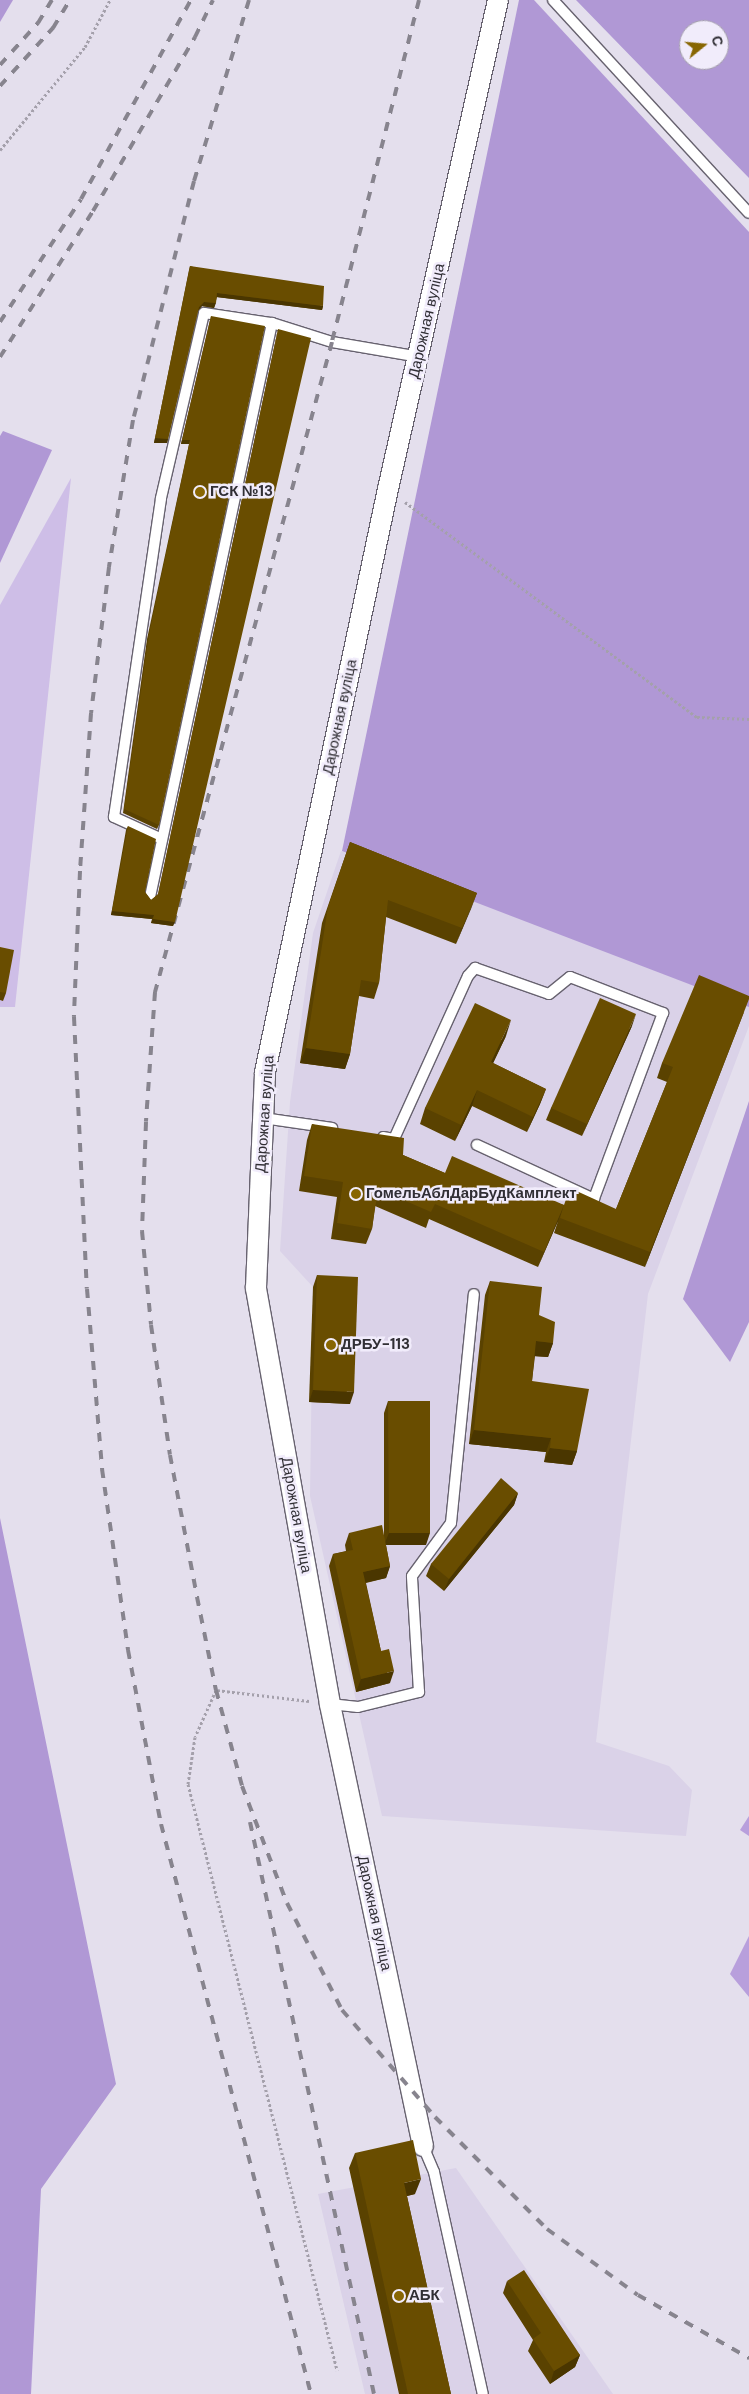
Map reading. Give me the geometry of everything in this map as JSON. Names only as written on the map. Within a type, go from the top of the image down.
[{"type":"street","name":"Дарожная вуліца","points":[[423,2146],[330,1704],[256,1288],[265,1072],[388,489],[420,357],[498,0]]},
{"type":"lane","points":[[552,0],[749,213]]},
{"type":"lane","points":[[162,839],[114,817],[161,498],[204,313],[272,323],[332,342],[420,357]]},
{"type":"lane","points":[[150,897],[272,323]]},
{"type":"lane","points":[[374,1136],[394,1139],[468,976],[475,968],[549,994],[570,978],[663,1013],[594,1198],[477,1145]]},
{"type":"lane","points":[[263,1118],[346,1130]]},
{"type":"lane","points":[[330,1704],[358,1707],[419,1692],[412,1576],[451,1523],[474,1294]]},
{"type":"lane","points":[[423,2146],[434,2172],[483,2394]]},
{"type":"path","points":[[0,150],[85,47],[110,0]]},
{"type":"path","points":[[388,489],[697,717],[749,719]]},
{"type":"path","points":[[330,1704],[216,1690],[195,1737],[188,1784],[337,2370]]},
{"type":"shaded area","points":[[0,0],[13,0],[0,22]]},
{"type":"shaded area","points":[[519,0],[534,0],[749,232],[749,1007],[342,851]]},
{"type":"shaded area","points":[[576,0],[749,0],[749,178]]},
{"type":"shaded area","points":[[3,431],[52,450],[0,563],[0,436]]},
{"type":"shaded area","points":[[71,478],[15,1007],[0,1007],[0,605]]},
{"type":"shaded area","points":[[341,851],[749,998],[749,1026],[648,1294],[596,1742],[669,1766],[692,1790],[686,1836],[382,1816],[310,1496],[313,1287],[280,1251],[290,1102],[313,933]]},
{"type":"shaded area","points":[[749,1101],[749,1322],[730,1362],[683,1299]]},
{"type":"shaded area","points":[[0,1518],[116,2084],[41,2189],[31,2394],[0,2394]]},
{"type":"shaded area","points":[[749,1816],[749,1836],[740,1830]]},
{"type":"shaded area","points":[[749,1936],[749,1997],[730,1974]]},
{"type":"shaded area","points":[[456,2168],[613,2394],[365,2394],[318,2194]]},
{"type":"building","points":[[190,266],[324,286],[323,306],[217,293],[216,303],[204,302],[199,307],[168,439],[155,438]]},
{"type":"building","name":"ГСК №13","points":[[211,316],[265,326],[159,825],[124,809],[149,634],[190,440],[182,440]]},
{"type":"building","points":[[278,329],[311,338],[175,922],[153,919],[154,915],[112,911],[128,826],[156,839],[145,892],[151,900],[158,894]]},
{"type":"building","points":[[350,842],[477,893],[462,928],[388,900],[379,983],[361,980],[350,1054],[306,1048],[328,907]]},
{"type":"building","points":[[0,947],[14,950],[6,993],[0,992]]},
{"type":"building","points":[[699,975],[749,996],[650,1252],[560,1218],[570,1188],[616,1209],[673,1067],[662,1063]]},
{"type":"building","points":[[600,998],[636,1014],[587,1124],[551,1108]]},
{"type":"building","points":[[475,1003],[511,1020],[491,1062],[546,1089],[533,1117],[477,1090],[461,1125],[425,1108]]},
{"type":"building","points":[[312,1124],[404,1138],[403,1155],[445,1173],[452,1156],[564,1205],[544,1252],[435,1204],[431,1212],[378,1189],[372,1229],[337,1223],[343,1182],[304,1176]]},
{"type":"building","name":"ДРБУ-113","points":[[317,1275],[358,1277],[354,1392],[313,1390]]},
{"type":"building","points":[[490,1281],[542,1287],[539,1315],[555,1322],[553,1343],[536,1341],[532,1381],[589,1389],[577,1451],[550,1448],[551,1438],[474,1430]]},
{"type":"building","points":[[388,1401],[430,1401],[430,1533],[389,1533]]},
{"type":"building","points":[[501,1478],[518,1493],[449,1579],[431,1564]]},
{"type":"building","points":[[382,1525],[390,1566],[363,1572],[381,1651],[389,1649],[394,1671],[361,1679],[333,1554],[353,1550],[349,1533]]},
{"type":"building","name":"АБК","points":[[413,2140],[421,2179],[404,2183],[451,2394],[408,2394],[355,2153]]},
{"type":"building","points":[[524,2270],[580,2355],[554,2371],[533,2339],[541,2333],[507,2281]]},
{"type":"railway","points":[[0,65],[38,23],[52,0]]},
{"type":"railway","points":[[0,86],[53,28],[70,0]]},
{"type":"railway","points":[[0,322],[81,199],[191,0]]},
{"type":"railway","points":[[0,357],[93,211],[195,37],[213,0]]},
{"type":"railway","points":[[249,0],[194,181],[133,420],[109,567],[91,713],[80,871],[74,1017],[87,1289],[102,1469],[128,1650],[161,1824],[311,2394]]},
{"type":"railway","points":[[419,0],[332,342],[155,992],[146,1122],[142,1231],[151,1325],[170,1455],[197,1597],[216,1690],[242,1786],[287,1903],[342,2010],[435,2117],[547,2229],[638,2295],[749,2358]]},
{"type":"railway","points":[[250,1822],[374,2394]]},
{"type":"place","name":"ГСК №13","points":[[200,492]]},
{"type":"place","name":"ГомельАблДарБудКамплект","points":[[356,1194]]},
{"type":"place","name":"ДРБУ-113","points":[[331,1345]]},
{"type":"place","name":"АБК","points":[[399,2296]]}]
